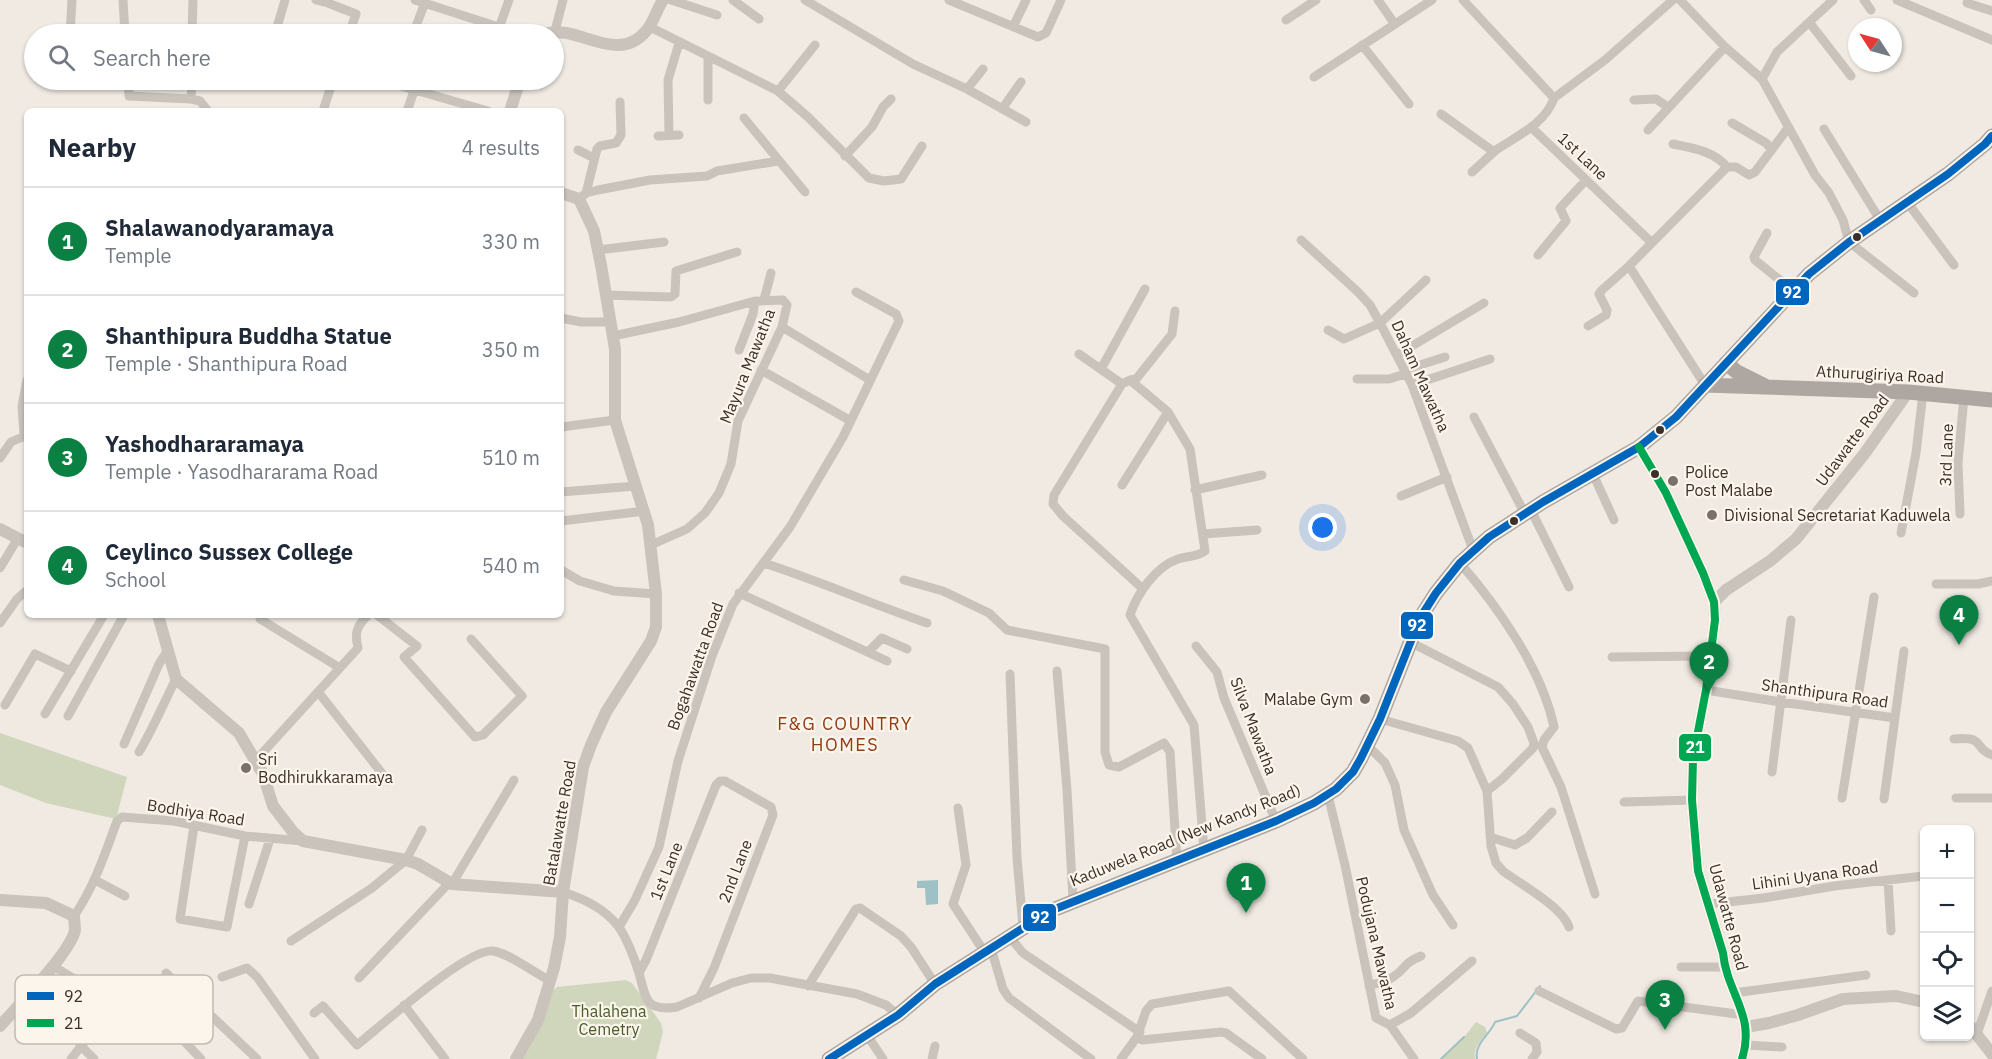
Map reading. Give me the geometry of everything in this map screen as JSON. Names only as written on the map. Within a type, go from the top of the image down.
[{"type":"main road","name":"Kaduwela Road (New Kandy Road)","points":[[829,1059],[898,1015],[935,984],[1050,911],[1276,821],[1328,795],[1353,772],[1380,719],[1420,618],[1436,593],[1473,550],[1528,512],[1639,447],[1676,417],[1809,274],[1849,242],[1990,143]]},
{"type":"main road","name":"Athurugiriya Road","points":[[1726,363],[1737,372],[1767,387]]},
{"type":"main road","name":"Athurugiriya Road","points":[[1705,385],[1916,392],[1992,400]]},
{"type":"street","points":[[71,24],[72,0]]},
{"type":"street","points":[[123,0],[124,24]]},
{"type":"street","points":[[192,24],[193,0]]},
{"type":"street","points":[[278,24],[285,0]]},
{"type":"street","points":[[316,0],[330,1],[356,14],[352,24]]},
{"type":"street","points":[[415,0],[488,24]]},
{"type":"street","points":[[500,24],[509,0]]},
{"type":"street","points":[[553,24],[562,0]]},
{"type":"street","points":[[564,36],[618,45],[631,42],[642,36],[650,27],[663,0]]},
{"type":"street","points":[[671,0],[717,15]]},
{"type":"street","points":[[733,0],[759,19]]},
{"type":"street","points":[[805,0],[913,64],[967,89],[1026,122]]},
{"type":"street","points":[[949,0],[964,3],[1038,37],[1046,33],[1061,0]]},
{"type":"street","points":[[1013,27],[1026,0]]},
{"type":"street","points":[[1286,20],[1316,0]]},
{"type":"street","points":[[1378,0],[1394,24]]},
{"type":"street","points":[[1314,77],[1432,0]]},
{"type":"street","points":[[1463,0],[1554,98]]},
{"type":"street","points":[[1472,172],[1494,152],[1531,127],[1551,108],[1554,98],[1605,60],[1673,0]]},
{"type":"street","points":[[1680,0],[1725,47],[1762,79],[1815,175],[1829,193],[1843,220],[1849,242],[1914,293]]},
{"type":"street","points":[[1762,79],[1777,52],[1833,0]]},
{"type":"street","points":[[1864,0],[1871,10]]},
{"type":"street","points":[[1897,0],[1992,40]]},
{"type":"street","points":[[417,24],[426,2]]},
{"type":"street","points":[[1967,3],[1992,11]]},
{"type":"street","points":[[1809,22],[1851,76]]},
{"type":"street","points":[[650,27],[778,91],[809,118],[869,178],[901,179],[922,146]]},
{"type":"street","points":[[658,136],[674,135],[668,80],[679,43]]},
{"type":"street","points":[[778,91],[815,45]]},
{"type":"street","points":[[1362,45],[1409,104]]},
{"type":"street","points":[[1648,130],[1725,47]]},
{"type":"street","points":[[708,56],[708,100]]},
{"type":"street","points":[[967,89],[983,69]]},
{"type":"street","points":[[1002,109],[1021,82]]},
{"type":"street","points":[[129,90],[129,96],[192,99],[200,101],[206,108]]},
{"type":"street","points":[[192,90],[192,99]]},
{"type":"street","points":[[324,108],[330,90]]},
{"type":"street","points":[[411,90],[477,108]]},
{"type":"street","points":[[511,108],[517,90]]},
{"type":"street","points":[[408,108],[414,91]]},
{"type":"street","points":[[845,156],[872,128],[883,107],[891,99]]},
{"type":"street","points":[[1634,100],[1656,99],[1668,107]]},
{"type":"street","points":[[582,196],[597,149],[619,140],[621,135],[620,102]]},
{"type":"street","points":[[1441,114],[1494,152]]},
{"type":"street","points":[[744,118],[805,192]]},
{"type":"street","points":[[1732,123],[1766,143],[1771,149]]},
{"type":"street","name":"1st Lane","points":[[1531,127],[1652,243]]},
{"type":"street","points":[[1588,326],[1606,315],[1607,310],[1599,294],[1629,267],[1727,167],[1736,167],[1752,175],[1788,128]]},
{"type":"street","points":[[1824,129],[1880,220]]},
{"type":"street","points":[[1673,144],[1710,154],[1720,159],[1727,167]]},
{"type":"street","points":[[578,150],[594,158]]},
{"type":"street","points":[[564,193],[582,196],[650,180],[707,176],[717,171],[778,161]]},
{"type":"street","points":[[1538,255],[1566,221],[1560,208],[1586,180]]},
{"type":"street","name":"Batalawatte Road","points":[[516,1059],[538,1020],[551,981],[560,937],[559,922],[563,892],[583,767],[606,712],[651,641],[656,627],[656,594],[651,544],[645,511],[615,420],[615,349],[594,231],[582,196]]},
{"type":"street","points":[[1906,202],[1954,265]]},
{"type":"street","points":[[1767,233],[1754,257],[1755,260],[1792,290]]},
{"type":"street","name":"Daham Mawatha","points":[[1300,240],[1358,292],[1370,305],[1380,322],[1412,385],[1473,550]]},
{"type":"street","points":[[598,250],[664,242]]},
{"type":"street","points":[[605,295],[671,297],[675,294],[676,271],[738,252]]},
{"type":"street","points":[[1629,267],[1705,385]]},
{"type":"street","points":[[739,350],[771,273]]},
{"type":"street","points":[[1328,330],[1344,339],[1380,322],[1426,280]]},
{"type":"street","points":[[1101,369],[1145,289]]},
{"type":"street","name":"Bogahawatta Road","points":[[619,927],[635,900],[659,847],[681,750],[721,630],[739,593],[790,527],[851,421],[898,321],[898,317],[856,292]]},
{"type":"street","name":"Mayura Mawatha","points":[[613,336],[679,322],[760,300],[786,302],[782,327],[738,421],[730,464],[719,493],[705,513],[687,529],[651,544]]},
{"type":"street","points":[[1397,355],[1484,303]]},
{"type":"street","points":[[1143,589],[1063,516],[1053,504],[1054,495],[1126,382],[1137,378],[1173,334],[1175,311]]},
{"type":"street","points":[[564,319],[581,322],[610,322]]},
{"type":"street","points":[[782,327],[870,380]]},
{"type":"street","points":[[1078,354],[1126,382],[1168,412],[1190,449],[1205,551],[1201,555],[1177,559],[1161,569],[1143,589],[1130,615],[1194,725],[1204,850]]},
{"type":"street","points":[[1357,379],[1389,379],[1445,357]]},
{"type":"street","points":[[1412,385],[1490,359]]},
{"type":"street","points":[[761,370],[851,421]]},
{"type":"street","points":[[1901,533],[1916,453],[1916,392]]},
{"type":"street","name":"Udawatte Road","points":[[1714,602],[1726,590],[1770,561],[1796,539],[1916,392]]},
{"type":"street","points":[[24,396],[22,406],[24,425]]},
{"type":"street","name":"3rd Lane","points":[[1960,514],[1958,463],[1964,397]]},
{"type":"street","points":[[1122,485],[1168,412]]},
{"type":"street","points":[[1474,417],[1569,587]]},
{"type":"street","points":[[564,427],[615,420]]},
{"type":"street","points":[[0,458],[11,442],[24,436]]},
{"type":"street","name":"Udawatte Road","points":[[1639,447],[1666,493],[1714,602],[1715,620],[1711,656],[1693,758],[1692,800],[1698,871],[1723,953],[1724,967],[1745,1021],[1746,1045],[1742,1059]]},
{"type":"street","points":[[1593,474],[1614,520]]},
{"type":"street","points":[[1195,490],[1262,475]]},
{"type":"street","points":[[1401,496],[1447,477]]},
{"type":"street","points":[[564,492],[636,486]]},
{"type":"street","points":[[564,521],[645,511]]},
{"type":"street","points":[[0,530],[23,540],[0,568]]},
{"type":"street","points":[[1203,534],[1257,530]]},
{"type":"street","points":[[764,562],[927,623]]},
{"type":"street","points":[[1460,563],[1486,593],[1523,650],[1550,710],[1554,727],[1544,740],[1542,747],[1561,787],[1595,894]]},
{"type":"street","points":[[564,572],[580,581],[614,591],[656,594]]},
{"type":"street","points":[[904,580],[943,591],[989,613],[1007,630],[1106,649],[1105,752],[1109,765],[1119,767],[1164,743],[1170,752],[1177,861]]},
{"type":"street","points":[[1936,584],[1978,584],[1992,581]]},
{"type":"street","points":[[0,623],[24,593]]},
{"type":"street","points":[[739,593],[887,661]]},
{"type":"street","points":[[1842,798],[1874,597]]},
{"type":"street","points":[[45,714],[102,618]]},
{"type":"street","points":[[68,716],[122,618]]},
{"type":"street","points":[[159,618],[176,679],[239,734],[263,774],[273,806],[303,841],[406,860],[418,864],[451,884],[563,892],[581,898],[598,907],[619,927],[639,973],[644,997],[654,1006],[667,1009],[677,1007],[732,983],[751,978],[770,978],[857,994],[886,1005],[898,1015]]},
{"type":"street","points":[[255,761],[358,648],[355,635],[358,626],[365,618]]},
{"type":"street","points":[[380,618],[417,646],[404,657],[475,737],[483,735],[522,696],[471,639]]},
{"type":"street","points":[[260,619],[340,668]]},
{"type":"street","points":[[1772,772],[1791,620]]},
{"type":"street","points":[[868,652],[882,638],[907,649]]},
{"type":"street","points":[[1410,642],[1498,687],[1528,727],[1534,743],[1533,748],[1487,791]]},
{"type":"street","name":"Silva Mawatha","points":[[1197,646],[1217,672],[1224,698],[1276,821]]},
{"type":"street","points":[[124,744],[159,664],[168,650]]},
{"type":"street","points":[[1895,718],[1904,651]]},
{"type":"street","points":[[5,705],[35,654],[71,670]]},
{"type":"street","points":[[1612,657],[1711,656]]},
{"type":"street","points":[[1057,671],[1073,900]]},
{"type":"street","points":[[1010,674],[1017,858],[1023,927]]},
{"type":"street","points":[[139,753],[176,679]]},
{"type":"street","name":"Shanthipura Road","points":[[1706,690],[1895,718],[1884,799]]},
{"type":"street","points":[[319,693],[388,781]]},
{"type":"street","points":[[1380,719],[1464,744],[1468,748],[1487,791],[1491,846],[1496,863],[1503,871],[1556,910],[1568,921],[1569,927]]},
{"type":"street","points":[[1954,739],[1976,740],[1986,753],[1992,755]]},
{"type":"street","points":[[1367,745],[1384,763],[1395,785],[1404,830],[1414,855],[1433,895],[1453,925]]},
{"type":"street","points":[[359,978],[451,884],[514,780]]},
{"type":"street","name":"1st Lane","points":[[639,973],[716,785],[720,781]]},
{"type":"street","name":"2nd Lane","points":[[699,998],[714,968],[773,815],[771,807],[725,781],[720,781]]},
{"type":"street","name":"Podujana Mawatha","points":[[1328,795],[1345,865],[1376,1018],[1390,1025],[1411,1013],[1472,962]]},
{"type":"street","points":[[1956,798],[1992,798]]},
{"type":"street","points":[[1623,802],[1692,800]]},
{"type":"street","points":[[958,808],[966,865],[953,904],[988,950],[1003,989],[1009,998],[1091,1059]]},
{"type":"street","points":[[1491,837],[1515,845],[1527,838],[1552,812]]},
{"type":"street","name":"Bodhiya Road","points":[[74,916],[95,880],[117,821],[122,816],[174,821],[245,836],[303,841]]},
{"type":"street","points":[[194,826],[180,919],[227,927],[245,836]]},
{"type":"street","points":[[291,941],[372,888],[406,860],[422,830]]},
{"type":"street","points":[[249,904],[270,839]]},
{"type":"street","name":"Lihini Uyana Road","points":[[1709,904],[1920,876]]},
{"type":"street","points":[[95,880],[125,896]]},
{"type":"street","points":[[1888,880],[1891,931]]},
{"type":"street","points":[[0,900],[46,903],[74,916],[75,930],[69,944],[45,975]]},
{"type":"street","points":[[808,986],[858,908],[901,936],[911,947],[935,984]]},
{"type":"street","points":[[1009,936],[1023,953],[1142,1040],[1221,1032],[1226,1033],[1262,1059]]},
{"type":"street","points":[[314,1013],[323,1006],[357,1045],[404,1005],[476,955],[491,951],[507,956],[551,981]]},
{"type":"street","points":[[1369,986],[1390,980],[1408,961],[1421,956]]},
{"type":"street","points":[[53,966],[68,975]]},
{"type":"street","points":[[1681,967],[1724,967]]},
{"type":"street","points":[[222,976],[247,968],[257,977],[315,1059]]},
{"type":"street","points":[[1734,993],[1866,975]]},
{"type":"street","points":[[1121,1059],[1138,1035],[1146,1011],[1152,1004],[1228,991],[1303,1059]]},
{"type":"street","points":[[1539,991],[1616,1029],[1622,1028],[1638,1001],[1745,1021],[1769,1023],[1843,999],[1896,996],[1920,1001]]},
{"type":"street","points":[[1974,1028],[1992,991]]},
{"type":"street","points":[[404,1005],[445,1059]]},
{"type":"street","points":[[0,1026],[15,1009]]},
{"type":"street","points":[[213,1018],[256,1059]]},
{"type":"street","points":[[1390,1025],[1414,1059]]},
{"type":"street","points":[[1974,1031],[1992,1054]]},
{"type":"street","points":[[1520,1033],[1536,1043],[1537,1052],[1533,1059]]},
{"type":"street","points":[[867,1035],[884,1059]]},
{"type":"street","points":[[187,1044],[201,1059]]},
{"type":"street","points":[[70,1059],[80,1045],[94,1059]]},
{"type":"street","points":[[1746,1045],[1782,1047]]},
{"type":"street","points":[[932,1059],[935,1046]]},
{"type":"green space","points":[[0,733],[127,777],[116,819],[46,803],[0,785]]},
{"type":"green space","name":"Thalahena Cemetry","points":[[626,980],[632,983],[661,1023],[663,1032],[656,1059],[517,1059],[551,992],[557,987]]},
{"type":"green space","points":[[1476,1022],[1485,1027],[1487,1033],[1476,1048],[1475,1059],[1441,1059],[1464,1037]]},
{"type":"water","points":[[938,880],[938,904],[926,905],[925,888],[917,888],[917,881]]},
{"type":"waterway","points":[[1477,1059],[1478,1048],[1495,1022],[1517,1016],[1540,986]]},
{"type":"waterway","points":[[1441,1059],[1464,1037]]},
{"type":"transit line","name":"92","points":[[829,1059],[898,1015],[935,984],[1050,911],[1276,821],[1314,803],[1336,789],[1353,772],[1361,758],[1380,719],[1420,618],[1460,563],[1489,537],[1543,502],[1639,447],[1676,417],[1809,274],[1849,242],[1948,174],[1992,136]]},
{"type":"transit line","name":"21","points":[[1639,447],[1666,493],[1714,602],[1715,620],[1706,690],[1693,758],[1692,800],[1698,871],[1746,1030],[1742,1059]]},
{"type":"place","name":"Police Post Malabe","points":[[1673,481]]},
{"type":"place","name":"Divisional Secretariat Kaduwela","points":[[1712,515]]},
{"type":"place","name":"Ceylinco Sussex College","points":[[1959,645]]},
{"type":"place","name":"Shanthipura Buddha Statue","points":[[1709,692]]},
{"type":"place","name":"Malabe Gym","points":[[1365,699]]},
{"type":"place","name":"Sri Bodhirukkaramaya","points":[[246,768]]},
{"type":"place","name":"Shalawanodyaramaya","points":[[1246,913]]},
{"type":"place","name":"Yashodhararamaya","points":[[1665,1030]]},
{"type":"district","name":"F&G COUNTRY HOMES","points":[[845,734]]}]
